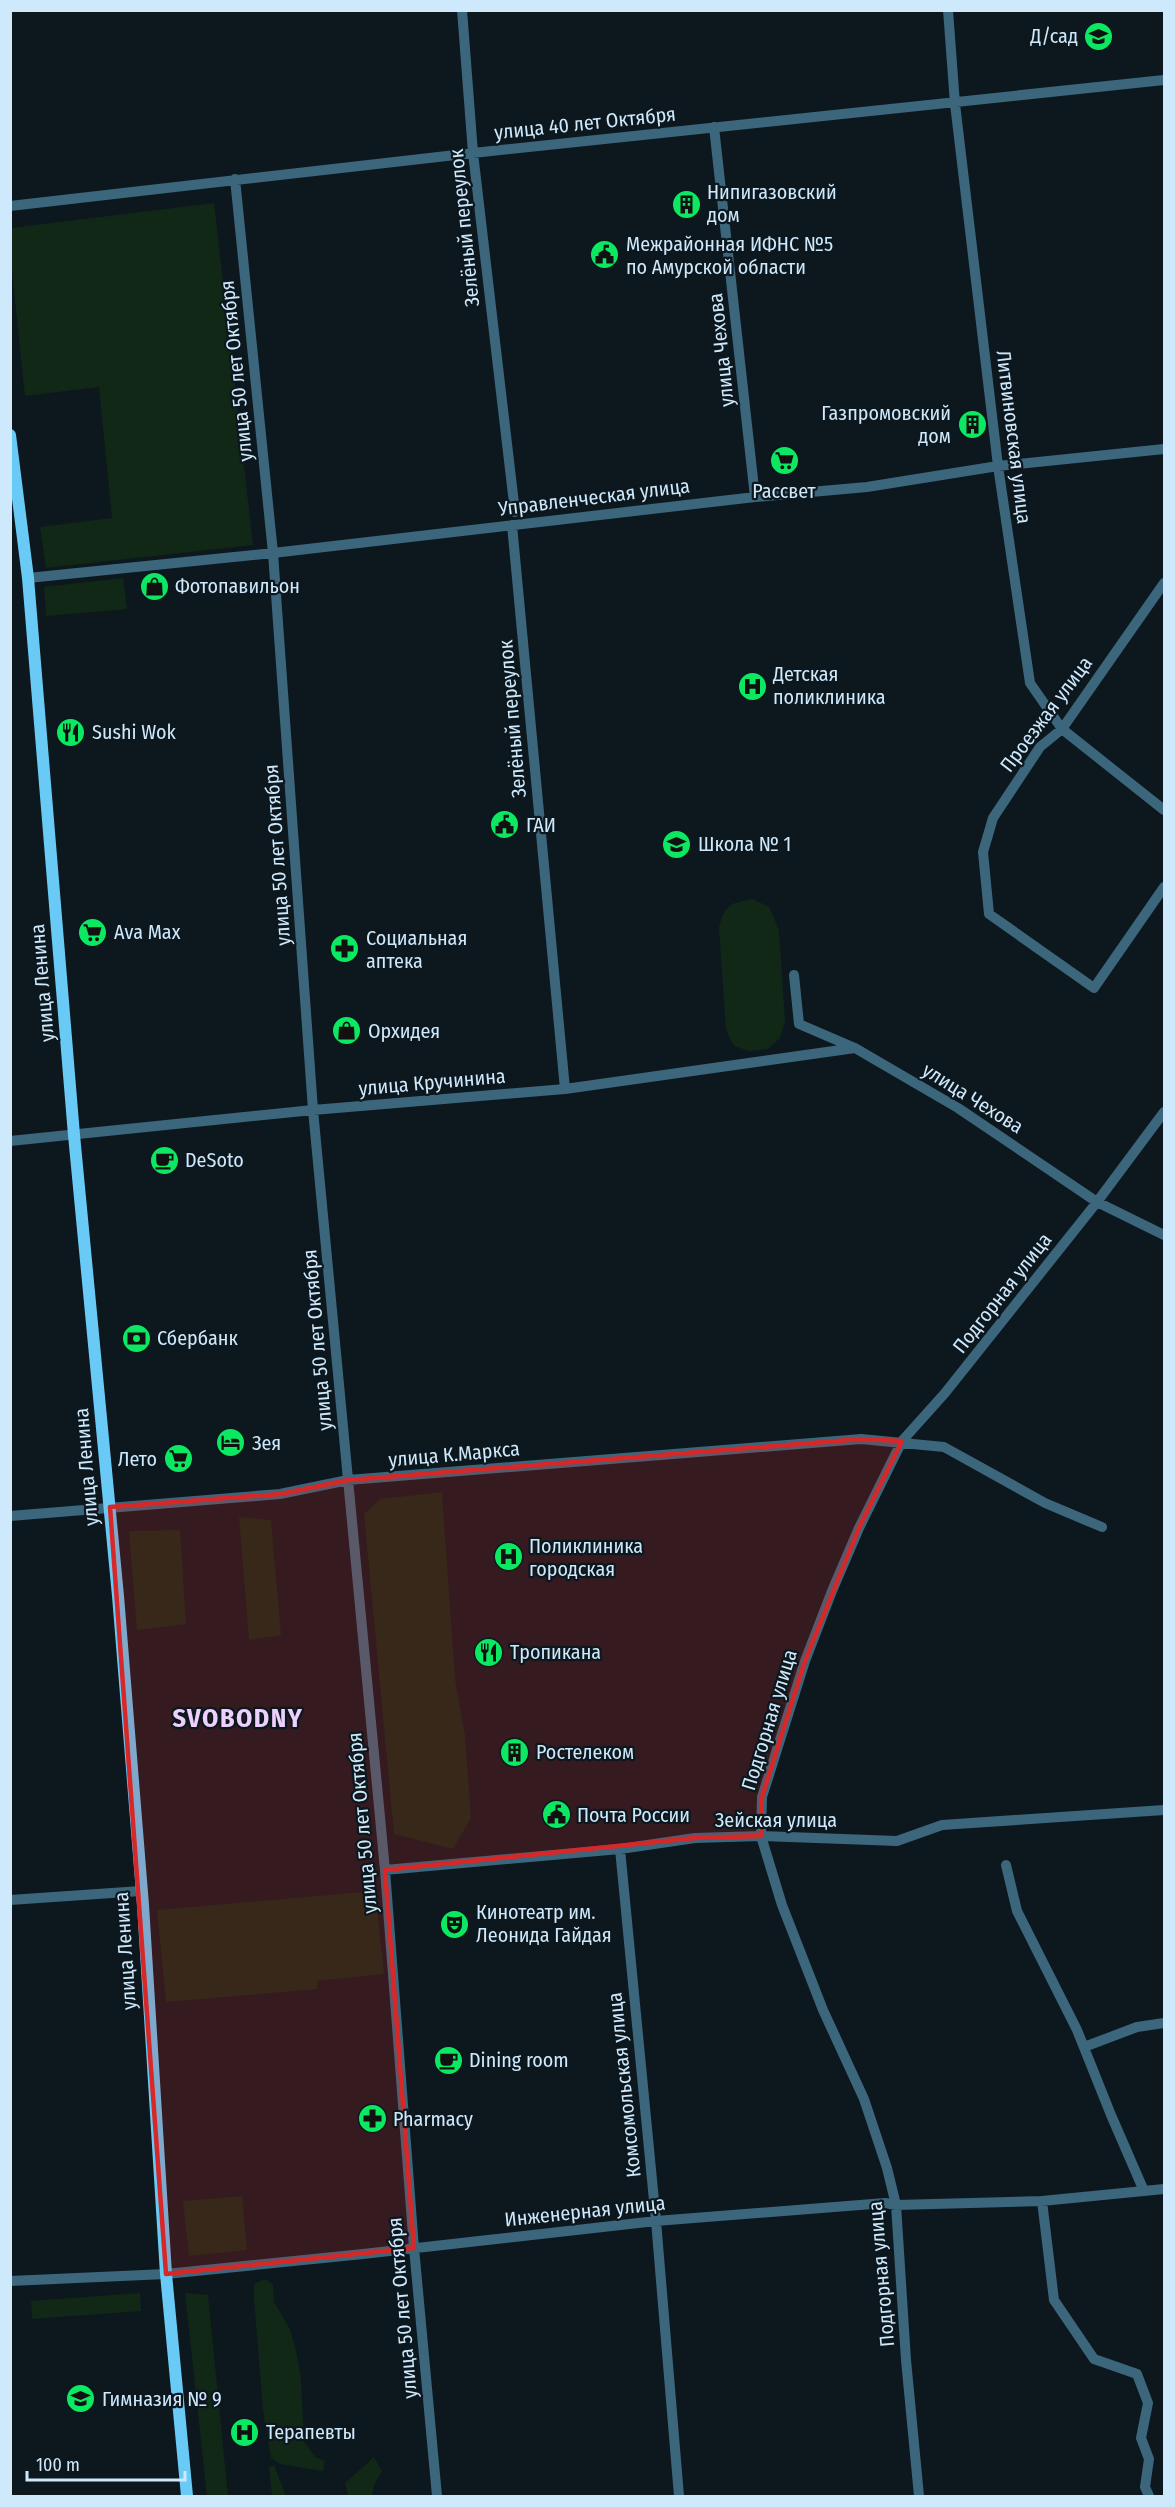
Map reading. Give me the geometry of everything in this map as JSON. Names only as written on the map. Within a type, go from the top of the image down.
[{"type":"main road","name":"улица Ленина","points":[[10,435],[28,578],[74,1135],[110,1507],[141,1891],[166,2274],[187,2496]]},
{"type":"street","name":"Зелёный переулок","points":[[462,10],[473,153],[515,512]]},
{"type":"street","name":"Литвиновская улица","points":[[948,10],[956,104],[998,466],[1030,683],[1062,729],[1164,810]]},
{"type":"street","name":"улица 40 лет Октября","points":[[10,206],[473,153],[956,104],[1164,80]]},
{"type":"street","name":"улица Чехова","points":[[714,127],[755,497]]},
{"type":"street","name":"улица 50 лет Октября","points":[[235,179],[273,553],[313,1110],[385,1870],[414,2248],[437,2496]]},
{"type":"street","name":"Управленческая улица","points":[[28,578],[273,553],[755,497],[867,487],[998,466],[1164,449]]},
{"type":"street","name":"Зелёный переулок","points":[[512,525],[565,1089]]},
{"type":"street","name":"Проезжая улица","points":[[1164,583],[1062,729],[1040,747],[993,818],[983,852],[989,914],[1094,988],[1164,887]]},
{"type":"street","name":"улица Чехова","points":[[794,975],[800,1024],[855,1048],[958,1108],[1097,1202],[1164,1235]]},
{"type":"street","name":"улица Кручинина","points":[[10,1141],[313,1110],[565,1089],[855,1048]]},
{"type":"street","name":"Подгорная улица","points":[[919,2496],[906,2360],[896,2205],[887,2168],[864,2099],[823,2010],[786,1916],[761,1836],[762,1797],[806,1661],[859,1528],[902,1441],[945,1393],[1097,1202],[1164,1112]]},
{"type":"street","name":"улица К.Маркса","points":[[10,1516],[280,1494],[348,1480],[861,1439],[902,1441],[944,1447],[1046,1503],[1102,1527]]},
{"type":"street","name":"Зейская улица","points":[[385,1870],[620,1849],[695,1838],[761,1836],[897,1841],[942,1825],[1164,1810]]},
{"type":"street","name":"Комсомольская улица","points":[[620,1849],[656,2221],[679,2496]]},
{"type":"street","points":[[1006,1864],[1017,1911],[1084,2047],[1144,2191]]},
{"type":"street","points":[[10,1900],[141,1891]]},
{"type":"street","points":[[1084,2047],[1137,2027],[1164,2023]]},
{"type":"street","name":"Инженерная улица","points":[[10,2281],[166,2274],[656,2221],[885,2203],[896,2205],[1042,2201],[1164,2189]]},
{"type":"street","points":[[1042,2201],[1054,2300],[1094,2359],[1137,2374],[1148,2403],[1141,2438],[1149,2459],[1145,2487],[1149,2496]]},
{"type":"highlighted area","points":[[861,1439],[902,1441],[859,1528],[805,1661],[762,1797],[761,1836],[695,1838],[385,1870],[414,2248],[166,2274],[110,1507],[280,1494],[348,1480]]},
{"type":"green space","points":[[214,203],[253,545],[46,568],[40,527],[112,518],[99,387],[25,396],[11,262],[11,228]]},
{"type":"green space","points":[[123,578],[127,609],[46,616],[44,587]]},
{"type":"green space","points":[[753,899],[769,907],[779,930],[785,1021],[780,1038],[768,1049],[749,1051],[734,1046],[726,1030],[719,928],[723,914],[729,906]]},
{"type":"green space","points":[[442,1492],[455,1679],[465,1736],[471,1818],[453,1849],[394,1834],[364,1514],[380,1499]]},
{"type":"green space","points":[[239,1517],[271,1520],[281,1635],[249,1640]]},
{"type":"green space","points":[[180,1530],[186,1624],[137,1630],[129,1531]]},
{"type":"green space","points":[[375,1891],[384,1974],[317,1981],[317,1989],[166,2002],[157,1910]]},
{"type":"green space","points":[[242,2196],[247,2250],[189,2256],[183,2201]]},
{"type":"green space","points":[[266,2279],[273,2285],[274,2302],[290,2329],[297,2355],[301,2379],[304,2441],[315,2457],[325,2461],[323,2471],[280,2464],[271,2458],[263,2410],[254,2299],[254,2284]]},
{"type":"green space","points":[[140,2293],[141,2311],[32,2319],[31,2301]]},
{"type":"green space","points":[[185,2293],[208,2295],[228,2496],[207,2496]]},
{"type":"green space","points":[[374,2457],[382,2471],[374,2485],[372,2496],[348,2496],[345,2483]]},
{"type":"green space","points":[[274,2465],[286,2496],[272,2496],[269,2467]]},
{"type":"place","name":"Д/сад","points":[[1099,36]]},
{"type":"place","name":"Нипигазовский дом","points":[[686,204]]},
{"type":"place","name":"Межрайонная ИФНС №5 по Амурской области","points":[[605,255]]},
{"type":"place","name":"Газпромовский дом","points":[[972,425]]},
{"type":"place","name":"Рассвет","points":[[784,461]]},
{"type":"place","name":"Фотопавильон","points":[[154,586]]},
{"type":"place","name":"Детская поликлиника","points":[[752,686]]},
{"type":"place","name":"Sushi Wok","points":[[71,732]]},
{"type":"place","name":"ГАИ","points":[[505,825]]},
{"type":"place","name":"Школа № 1","points":[[677,844]]},
{"type":"place","name":"Ava Max","points":[[93,932]]},
{"type":"place","name":"Социальная аптека","points":[[345,949]]},
{"type":"place","name":"Орхидея","points":[[347,1031]]},
{"type":"place","name":"DeSoto","points":[[164,1160]]},
{"type":"place","name":"Сбербанк","points":[[136,1338]]},
{"type":"place","name":"Зея","points":[[231,1443]]},
{"type":"place","name":"Лето","points":[[178,1459]]},
{"type":"place","name":"Поликлиника городская","points":[[508,1557]]},
{"type":"place","name":"Тропикана","points":[[489,1652]]},
{"type":"place","name":"Ростелеком","points":[[515,1752]]},
{"type":"place","name":"Почта России","points":[[556,1815]]},
{"type":"place","name":"Кинотеатр им. Леонида Гайдая","points":[[455,1924]]},
{"type":"place","name":"Dining room","points":[[448,2060]]},
{"type":"place","name":"Pharmacy","points":[[372,2119]]},
{"type":"place","name":"Гимназия № 9","points":[[81,2399]]},
{"type":"place","name":"Терапевты","points":[[245,2432]]},
{"type":"district","name":"SVOBODNY","points":[[238,1718]]}]
